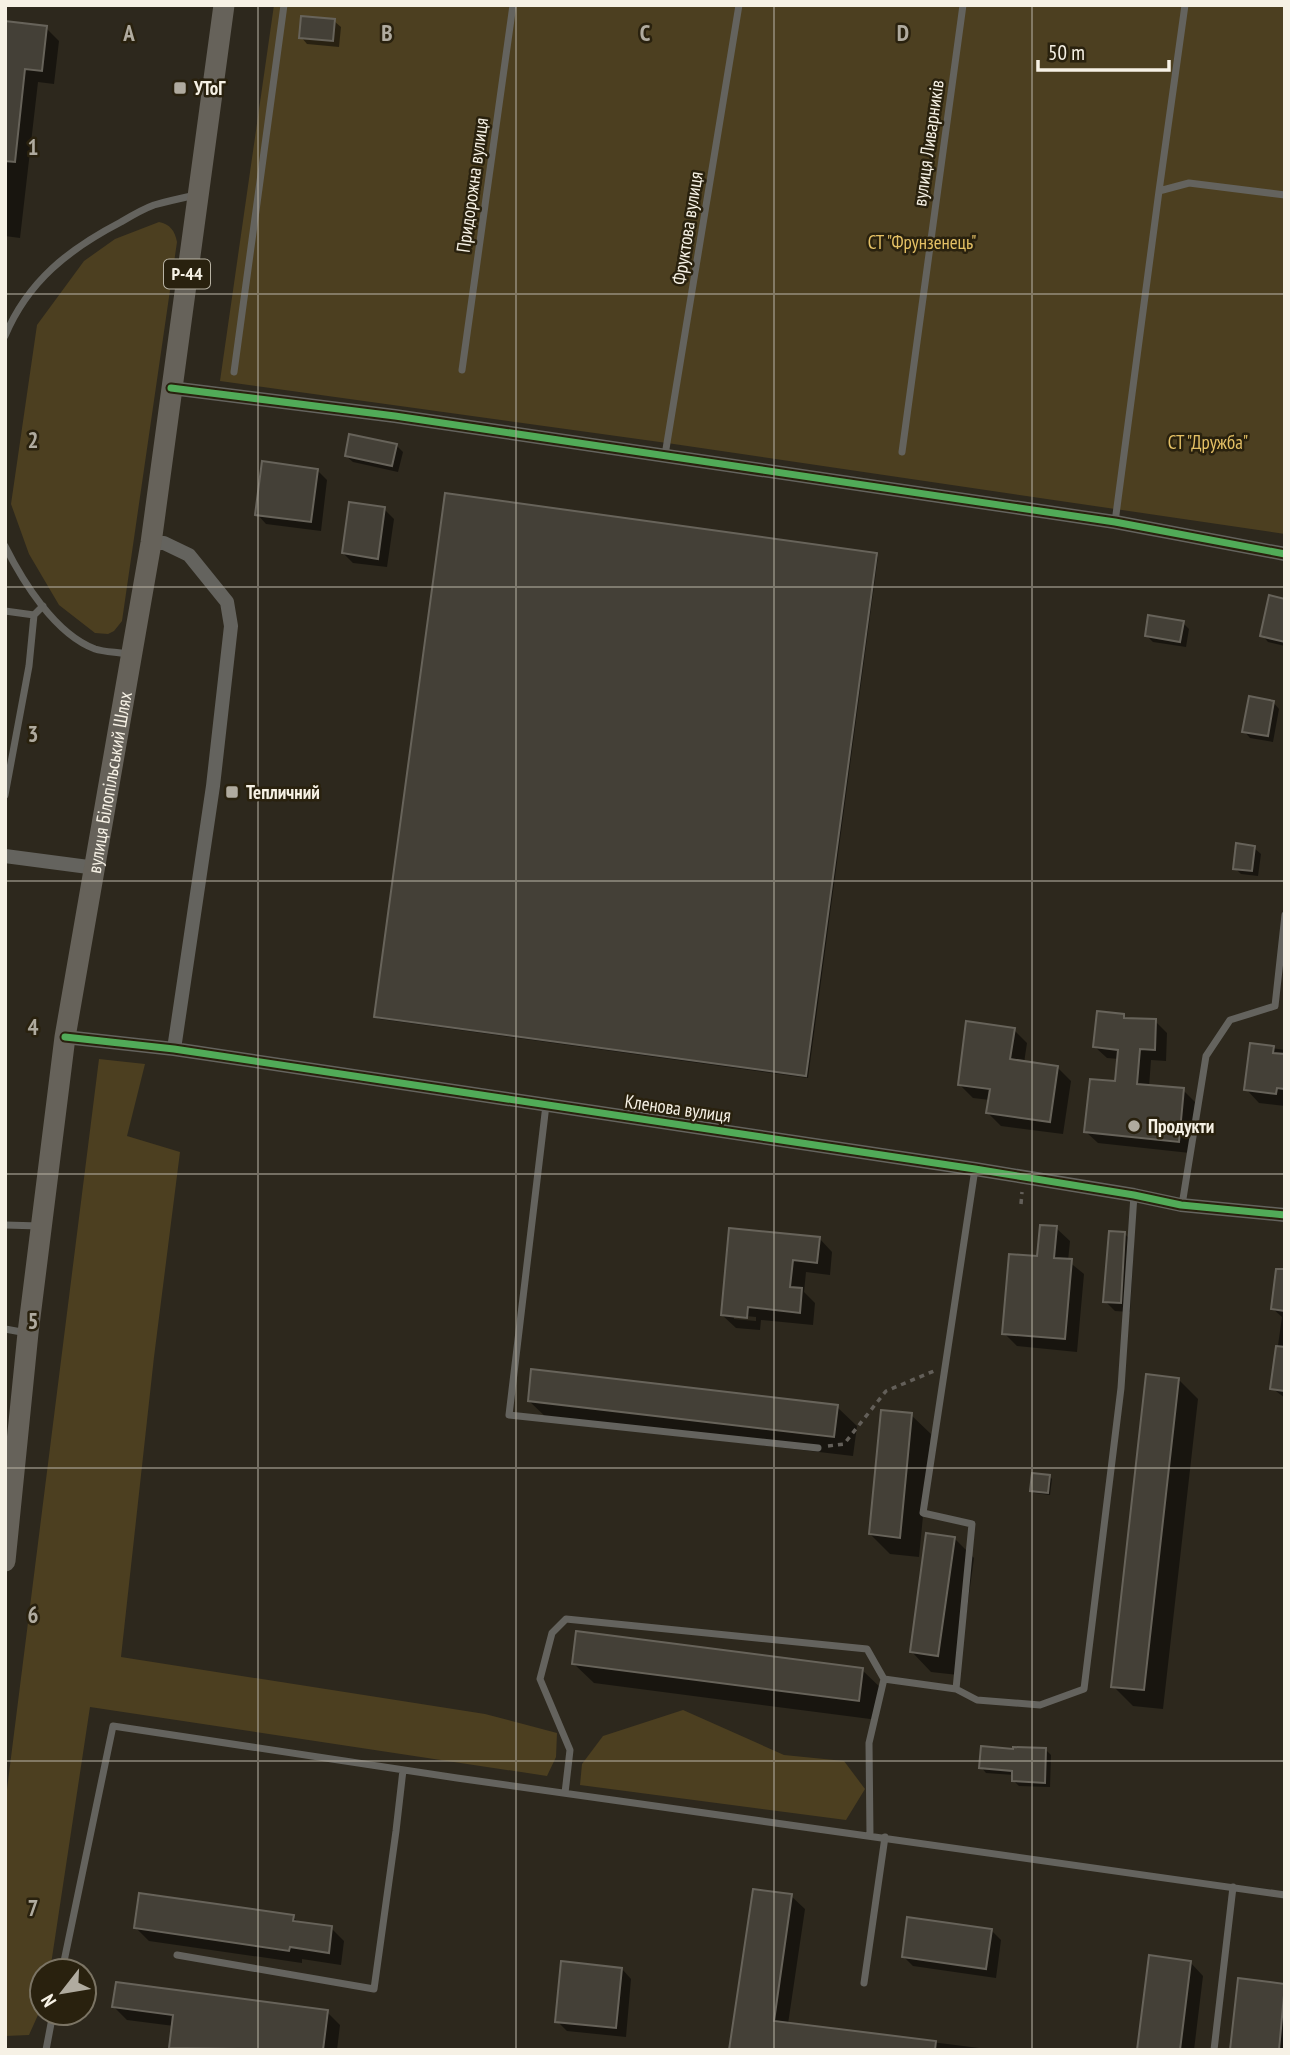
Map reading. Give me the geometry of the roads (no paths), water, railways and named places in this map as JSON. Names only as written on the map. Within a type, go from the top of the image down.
[{"type":"main road","name":"вулиця Білопільський Шлях","points":[[6,1547],[28,1333],[65,1037],[150,543],[224,5]]},
{"type":"street","points":[[171,388],[395,416],[1115,522],[1285,554]]},
{"type":"street","points":[[150,543],[164,543],[188,555],[227,602],[231,626],[213,786],[174,1049]]},
{"type":"street","points":[[5,856],[96,869]]},
{"type":"street","name":"Кленова вулиця","points":[[65,1037],[174,1049],[975,1169],[1181,1205],[1285,1215]]},
{"type":"lane","points":[[234,372],[284,5]]},
{"type":"lane","name":"Придорожна вулиця","points":[[462,370],[513,5]]},
{"type":"lane","name":"Фруктова вулиця","points":[[665,455],[739,5]]},
{"type":"lane","name":"вулиця Ливарників","points":[[902,452],[963,5]]},
{"type":"lane","points":[[1115,522],[1185,5]]},
{"type":"lane","points":[[1159,191],[1189,183],[1285,195]]},
{"type":"lane","points":[[5,336],[15,313],[34,285],[60,261],[94,236],[152,206],[199,194]]},
{"type":"lane","points":[[5,547],[20,576],[43,606],[75,636],[95,649],[132,654]]},
{"type":"lane","points":[[5,795],[29,666],[34,615],[43,606]]},
{"type":"lane","points":[[5,611],[34,615]]},
{"type":"lane","points":[[1181,1205],[1206,1056],[1230,1020],[1275,1006],[1285,915]]},
{"type":"lane","points":[[546,1105],[509,1415],[818,1448]]},
{"type":"lane","points":[[956,1689],[972,1524],[923,1513],[975,1169]]},
{"type":"lane","points":[[884,1679],[956,1689],[977,1700],[1040,1706],[1084,1689],[1121,1388],[1134,1195]]},
{"type":"lane","points":[[5,1225],[41,1226]]},
{"type":"lane","points":[[5,1329],[28,1333]]},
{"type":"lane","points":[[565,1793],[570,1750],[540,1679],[552,1633],[566,1619],[867,1649],[884,1679],[869,1742],[870,1835]]},
{"type":"lane","points":[[65,1957],[113,1726],[403,1770],[1285,1895]]},
{"type":"lane","points":[[177,1955],[374,1989],[403,1770]]},
{"type":"lane","points":[[864,1983],[885,1838]]},
{"type":"lane","points":[[1214,2050],[1233,1888]]},
{"type":"lane","points":[[46,2050],[50,2027]]},
{"type":"place","name":"УТоГ","points":[[180,88]]},
{"type":"place","name":"Тепличний","points":[[232,792]]},
{"type":"place","name":"Продукти","points":[[1134,1126]]},
{"type":"park label","name":"СТ \"Фрунзенець\"","points":[[922,242]]},
{"type":"park label","name":"СТ \"Дружба\"","points":[[1208,442]]}]
